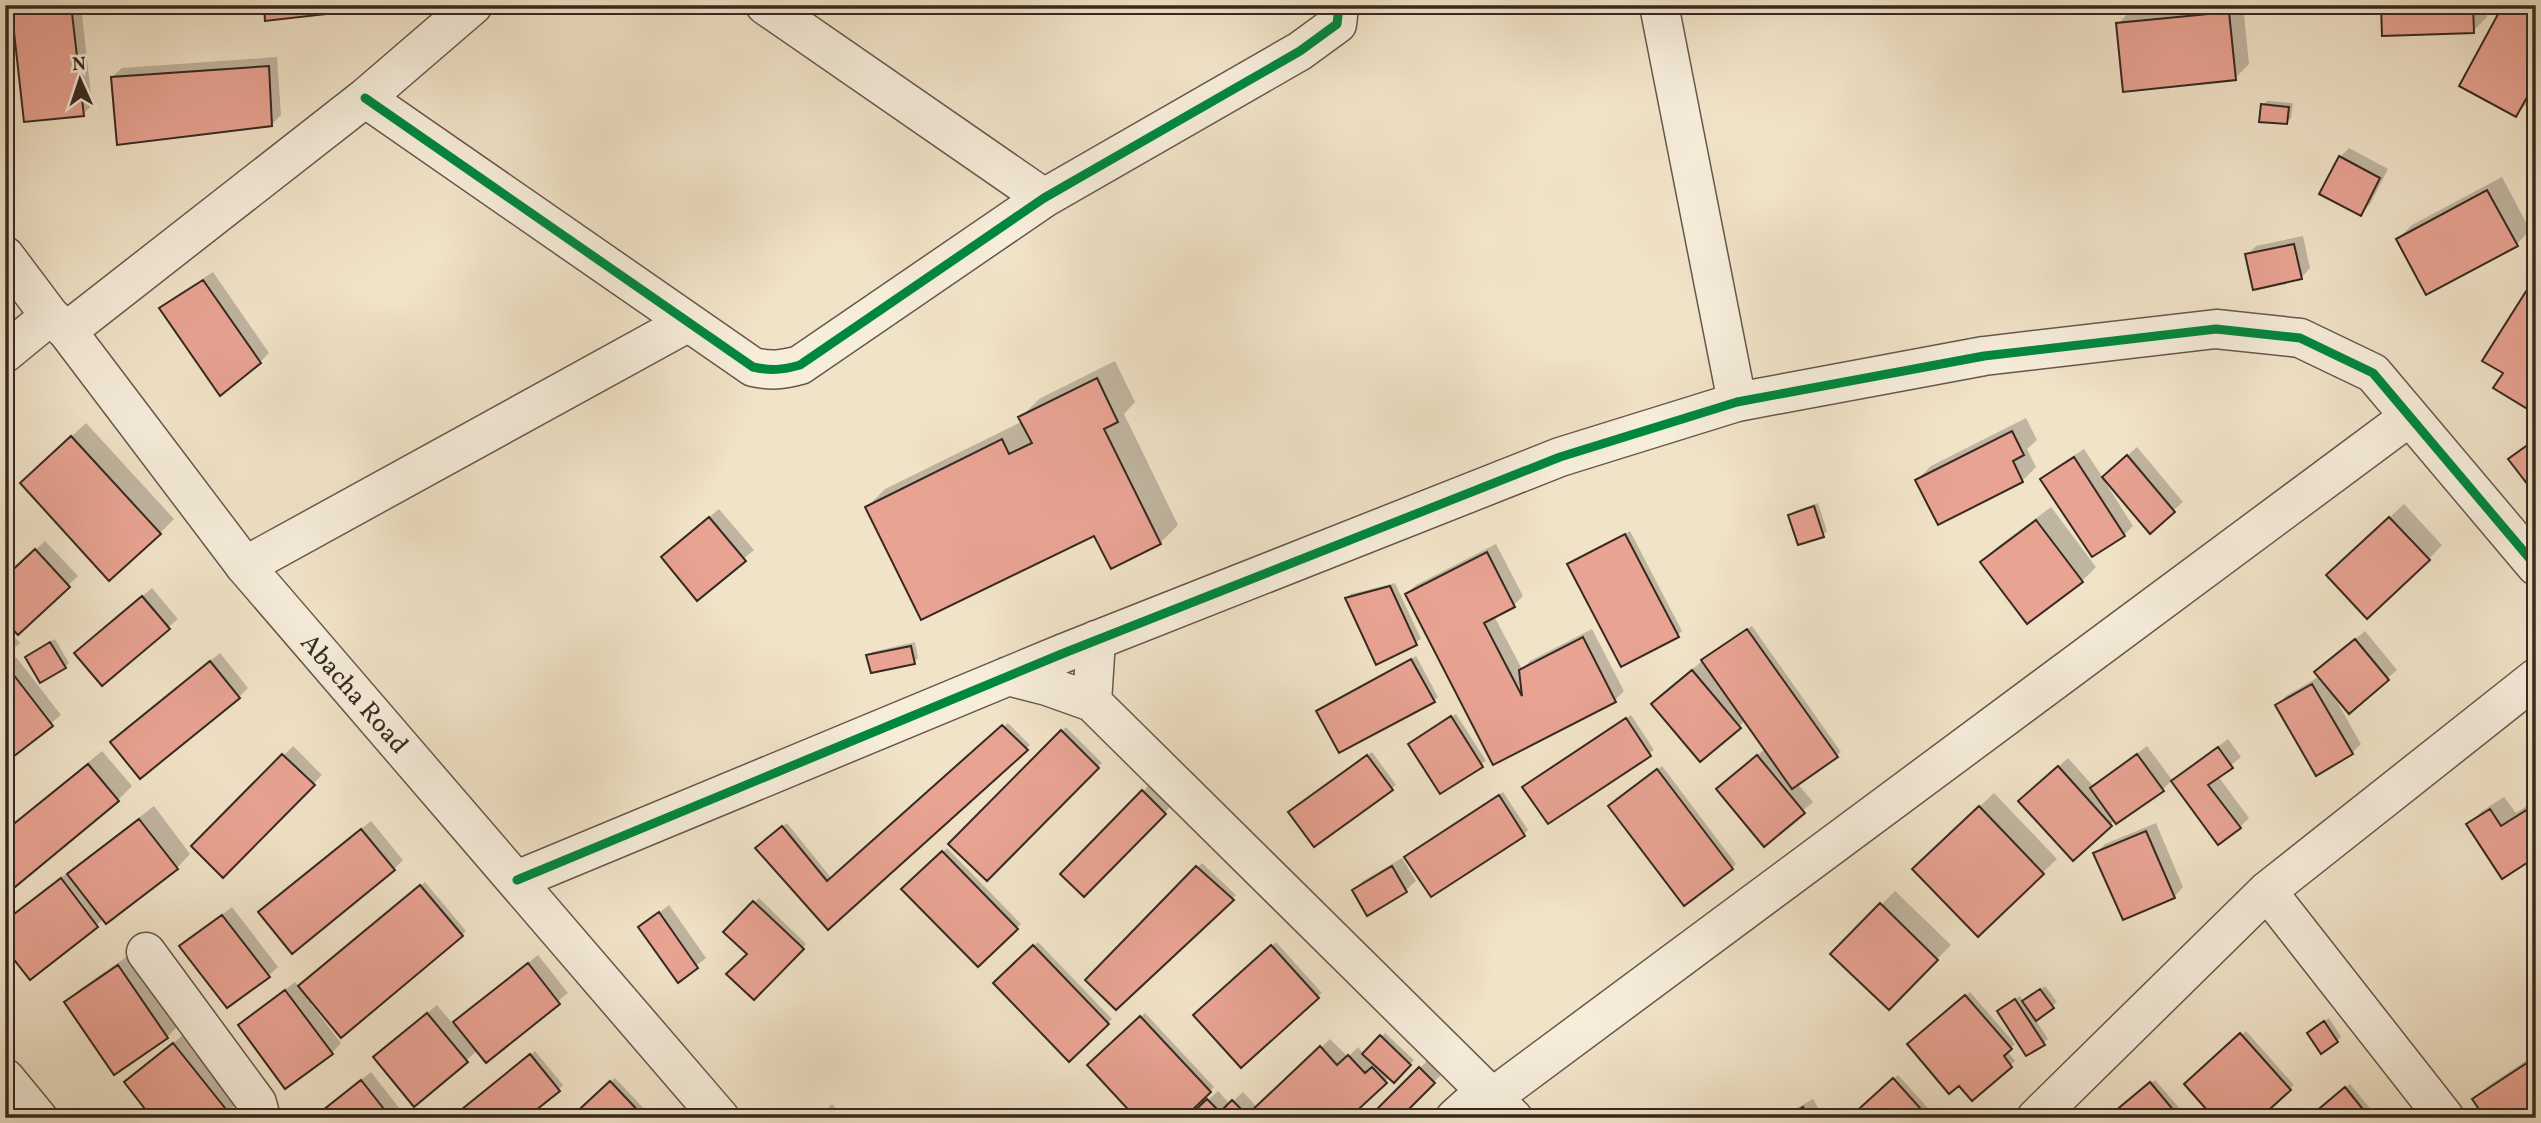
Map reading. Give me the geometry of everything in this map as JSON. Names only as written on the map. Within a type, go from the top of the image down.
[{"type":"street","points":[[5,353],[58,323],[365,98],[473,5]]},
{"type":"street","points":[[765,5],[1044,198]]},
{"type":"street","points":[[365,98],[752,367],[781,371],[800,365],[1044,198],[1300,51],[1338,24],[1337,5]]},
{"type":"street","points":[[1659,5],[1738,402]]},
{"type":"street","name":"Abacha Road","points":[[5,256],[245,566],[720,1118]]},
{"type":"street","points":[[245,566],[687,323]]},
{"type":"street","points":[[517,880],[1096,640],[1560,457],[1738,402],[1984,356],[2216,329],[2300,338],[2373,373],[2536,566]]},
{"type":"street","points":[[1455,1118],[1497,1101],[2409,417]]},
{"type":"street","points":[[1093,702],[1096,640]]},
{"type":"street","points":[[1008,676],[1093,702],[1497,1101]]},
{"type":"street","points":[[2036,1118],[2267,891],[2536,678]]},
{"type":"street","points":[[2267,891],[2445,1118]]},
{"type":"street","points":[[146,952],[257,1103],[261,1118]]},
{"type":"street","points":[[5,1078],[38,1118]]},
{"type":"building","points":[[11,5],[71,5],[84,116],[24,122]]},
{"type":"building","points":[[264,5],[406,5],[265,21]]},
{"type":"building","points":[[2381,5],[2473,5],[2474,33],[2382,36]]},
{"type":"building","points":[[2503,5],[2536,5],[2536,81],[2516,117],[2459,86]]},
{"type":"building","points":[[2229,12],[2236,80],[2123,92],[2116,23]]},
{"type":"building","points":[[269,66],[272,126],[117,145],[111,77]]},
{"type":"building","points":[[2261,104],[2289,107],[2287,124],[2259,122]]},
{"type":"building","points":[[2339,156],[2380,178],[2361,216],[2319,194]]},
{"type":"building","points":[[2487,190],[2518,246],[2426,295],[2396,239]]},
{"type":"building","points":[[2294,244],[2302,279],[2253,290],[2245,254]]},
{"type":"building","points":[[203,280],[261,363],[220,396],[159,308]]},
{"type":"building","points":[[2530,285],[2536,288],[2536,391],[2526,408],[2493,388],[2503,373],[2482,361]]},
{"type":"building","points":[[1097,378],[1118,422],[1104,429],[1161,544],[1111,569],[1094,536],[921,620],[865,507],[1002,439],[1009,454],[1032,443],[1018,417]]},
{"type":"building","points":[[2012,431],[2024,455],[2013,461],[2023,482],[1938,525],[1915,480]]},
{"type":"building","points":[[71,436],[161,534],[109,581],[20,483]]},
{"type":"building","points":[[2536,439],[2536,494],[2535,494],[2508,459]]},
{"type":"building","points":[[2127,455],[2175,512],[2150,534],[2102,477]]},
{"type":"building","points":[[2074,457],[2125,536],[2092,557],[2040,479]]},
{"type":"building","points":[[1814,506],[1824,537],[1798,545],[1788,515]]},
{"type":"building","points":[[709,517],[746,561],[697,601],[661,557]]},
{"type":"building","points":[[2389,517],[2430,560],[2367,619],[2326,575]]},
{"type":"building","points":[[2036,520],[2083,582],[2027,624],[1980,562]]},
{"type":"building","points":[[1625,534],[1679,637],[1621,667],[1567,564]]},
{"type":"building","points":[[35,549],[70,587],[18,635],[5,621],[5,577]]},
{"type":"building","points":[[1487,552],[1515,607],[1484,623],[1522,696],[1519,670],[1583,637],[1616,702],[1493,765],[1405,594]]},
{"type":"building","points":[[1390,586],[1417,645],[1376,665],[1345,598]]},
{"type":"building","points":[[142,596],[170,629],[102,686],[74,653]]},
{"type":"building","points":[[1747,629],[1838,757],[1792,789],[1701,660]]},
{"type":"building","points":[[2355,639],[2389,680],[2349,714],[2314,672]]},
{"type":"building","points":[[50,642],[66,668],[40,683],[25,657]]},
{"type":"building","points":[[911,646],[915,664],[871,673],[866,655]]},
{"type":"building","points":[[1411,659],[1435,702],[1339,753],[1316,711]]},
{"type":"building","points":[[210,661],[240,698],[140,779],[110,742]]},
{"type":"building","points":[[6,665],[53,726],[9,760],[5,756]]},
{"type":"building","points":[[1692,670],[1741,728],[1700,762],[1651,704]]},
{"type":"building","points":[[2312,684],[2353,754],[2316,776],[2275,705]]},
{"type":"building","points":[[1451,716],[1483,767],[1440,794],[1408,744]]},
{"type":"building","points":[[1626,718],[1651,756],[1548,824],[1522,787]]},
{"type":"building","points":[[1002,725],[1028,750],[828,930],[755,848],[782,826],[827,881]]},
{"type":"building","points":[[1061,730],[1099,768],[987,881],[948,844]]},
{"type":"building","points":[[2218,747],[2233,768],[2208,785],[2241,828],[2218,845],[2171,781]]},
{"type":"building","points":[[282,754],[315,785],[223,878],[191,846]]},
{"type":"building","points":[[2137,754],[2164,791],[2116,824],[2090,788]]},
{"type":"building","points":[[1367,755],[1393,790],[1314,847],[1288,812]]},
{"type":"building","points":[[1757,755],[1805,813],[1764,847],[1716,789]]},
{"type":"building","points":[[88,764],[119,801],[9,892],[5,887],[5,831]]},
{"type":"building","points":[[2058,766],[2112,826],[2073,861],[2018,801]]},
{"type":"building","points":[[1657,769],[1733,869],[1684,906],[1608,806]]},
{"type":"building","points":[[1142,790],[1166,814],[1084,897],[1060,874]]},
{"type":"building","points":[[1499,795],[1525,836],[1431,897],[1404,857]]},
{"type":"building","points":[[2536,804],[2536,857],[2502,879],[2466,824],[2490,809],[2501,826]]},
{"type":"building","points":[[1979,806],[2044,874],[1978,937],[1912,869]]},
{"type":"building","points":[[139,819],[178,869],[106,924],[67,874]]},
{"type":"building","points":[[361,829],[395,870],[292,954],[258,912]]},
{"type":"building","points":[[2146,831],[2175,898],[2123,920],[2093,853]]},
{"type":"building","points":[[942,851],[1018,929],[978,967],[901,889]]},
{"type":"building","points":[[1196,866],[1234,900],[1116,1010],[1085,980]]},
{"type":"building","points":[[1392,866],[1407,892],[1367,916],[1352,890]]},
{"type":"building","points":[[61,878],[98,927],[30,980],[5,948],[5,921]]},
{"type":"building","points":[[420,885],[463,936],[341,1038],[298,986]]},
{"type":"building","points":[[753,901],[804,949],[754,1000],[726,974],[747,954],[723,932]]},
{"type":"building","points":[[1880,903],[1938,960],[1889,1010],[1830,954]]},
{"type":"building","points":[[659,912],[698,968],[678,983],[638,927]]},
{"type":"building","points":[[222,915],[270,977],[227,1008],[179,946]]},
{"type":"building","points":[[1033,945],[1109,1024],[1069,1062],[993,983]]},
{"type":"building","points":[[1271,945],[1319,998],[1241,1068],[1193,1015]]},
{"type":"building","points":[[528,963],[560,1004],[486,1063],[453,1022]]},
{"type":"building","points":[[118,965],[168,1038],[114,1075],[64,1002]]},
{"type":"building","points":[[2040,989],[2054,1008],[2036,1021],[2022,1001]]},
{"type":"building","points":[[285,990],[333,1054],[285,1089],[238,1025]]},
{"type":"building","points":[[1965,995],[2012,1049],[2004,1056],[2012,1067],[1972,1101],[1959,1086],[1949,1094],[1907,1044]]},
{"type":"building","points":[[2015,999],[2045,1045],[2026,1056],[1997,1011]]},
{"type":"building","points":[[427,1013],[468,1062],[414,1107],[373,1057]]},
{"type":"building","points":[[1140,1016],[1211,1092],[1184,1118],[1136,1118],[1087,1065]]},
{"type":"building","points":[[2324,1021],[2338,1042],[2321,1054],[2307,1033]]},
{"type":"building","points":[[2240,1033],[2291,1090],[2260,1118],[2214,1118],[2184,1084]]},
{"type":"building","points":[[1380,1035],[1411,1065],[1394,1083],[1362,1054]]},
{"type":"building","points":[[173,1043],[229,1113],[223,1118],[152,1118],[124,1082]]},
{"type":"building","points":[[1320,1046],[1337,1065],[1348,1055],[1365,1073],[1372,1067],[1387,1083],[1349,1118],[1187,1118],[1207,1099],[1220,1112],[1232,1100],[1247,1115]]},
{"type":"building","points":[[530,1054],[560,1091],[526,1118],[451,1118]]},
{"type":"building","points":[[2536,1057],[2536,1118],[2485,1118],[2472,1099]]},
{"type":"building","points":[[1419,1067],[1435,1083],[1400,1118],[1384,1118],[1376,1110]]},
{"type":"building","points":[[1893,1078],[1929,1118],[1849,1118]]},
{"type":"building","points":[[361,1080],[391,1118],[313,1118]]},
{"type":"building","points":[[610,1081],[645,1118],[570,1118]]},
{"type":"building","points":[[2150,1082],[2180,1118],[2118,1118],[2114,1112]]},
{"type":"building","points":[[2345,1087],[2370,1118],[2308,1118]]},
{"type":"building","points":[[1803,1107],[1810,1118],[1784,1118]]},
{"type":"cycle path","points":[[365,98],[753,367],[782,369],[800,365],[1044,198],[1300,51],[1337,24],[1337,5]]},
{"type":"cycle path","points":[[517,880],[1064,653],[1560,457],[1737,402],[1984,356],[2216,329],[2300,338],[2373,373],[2536,566]]}]
